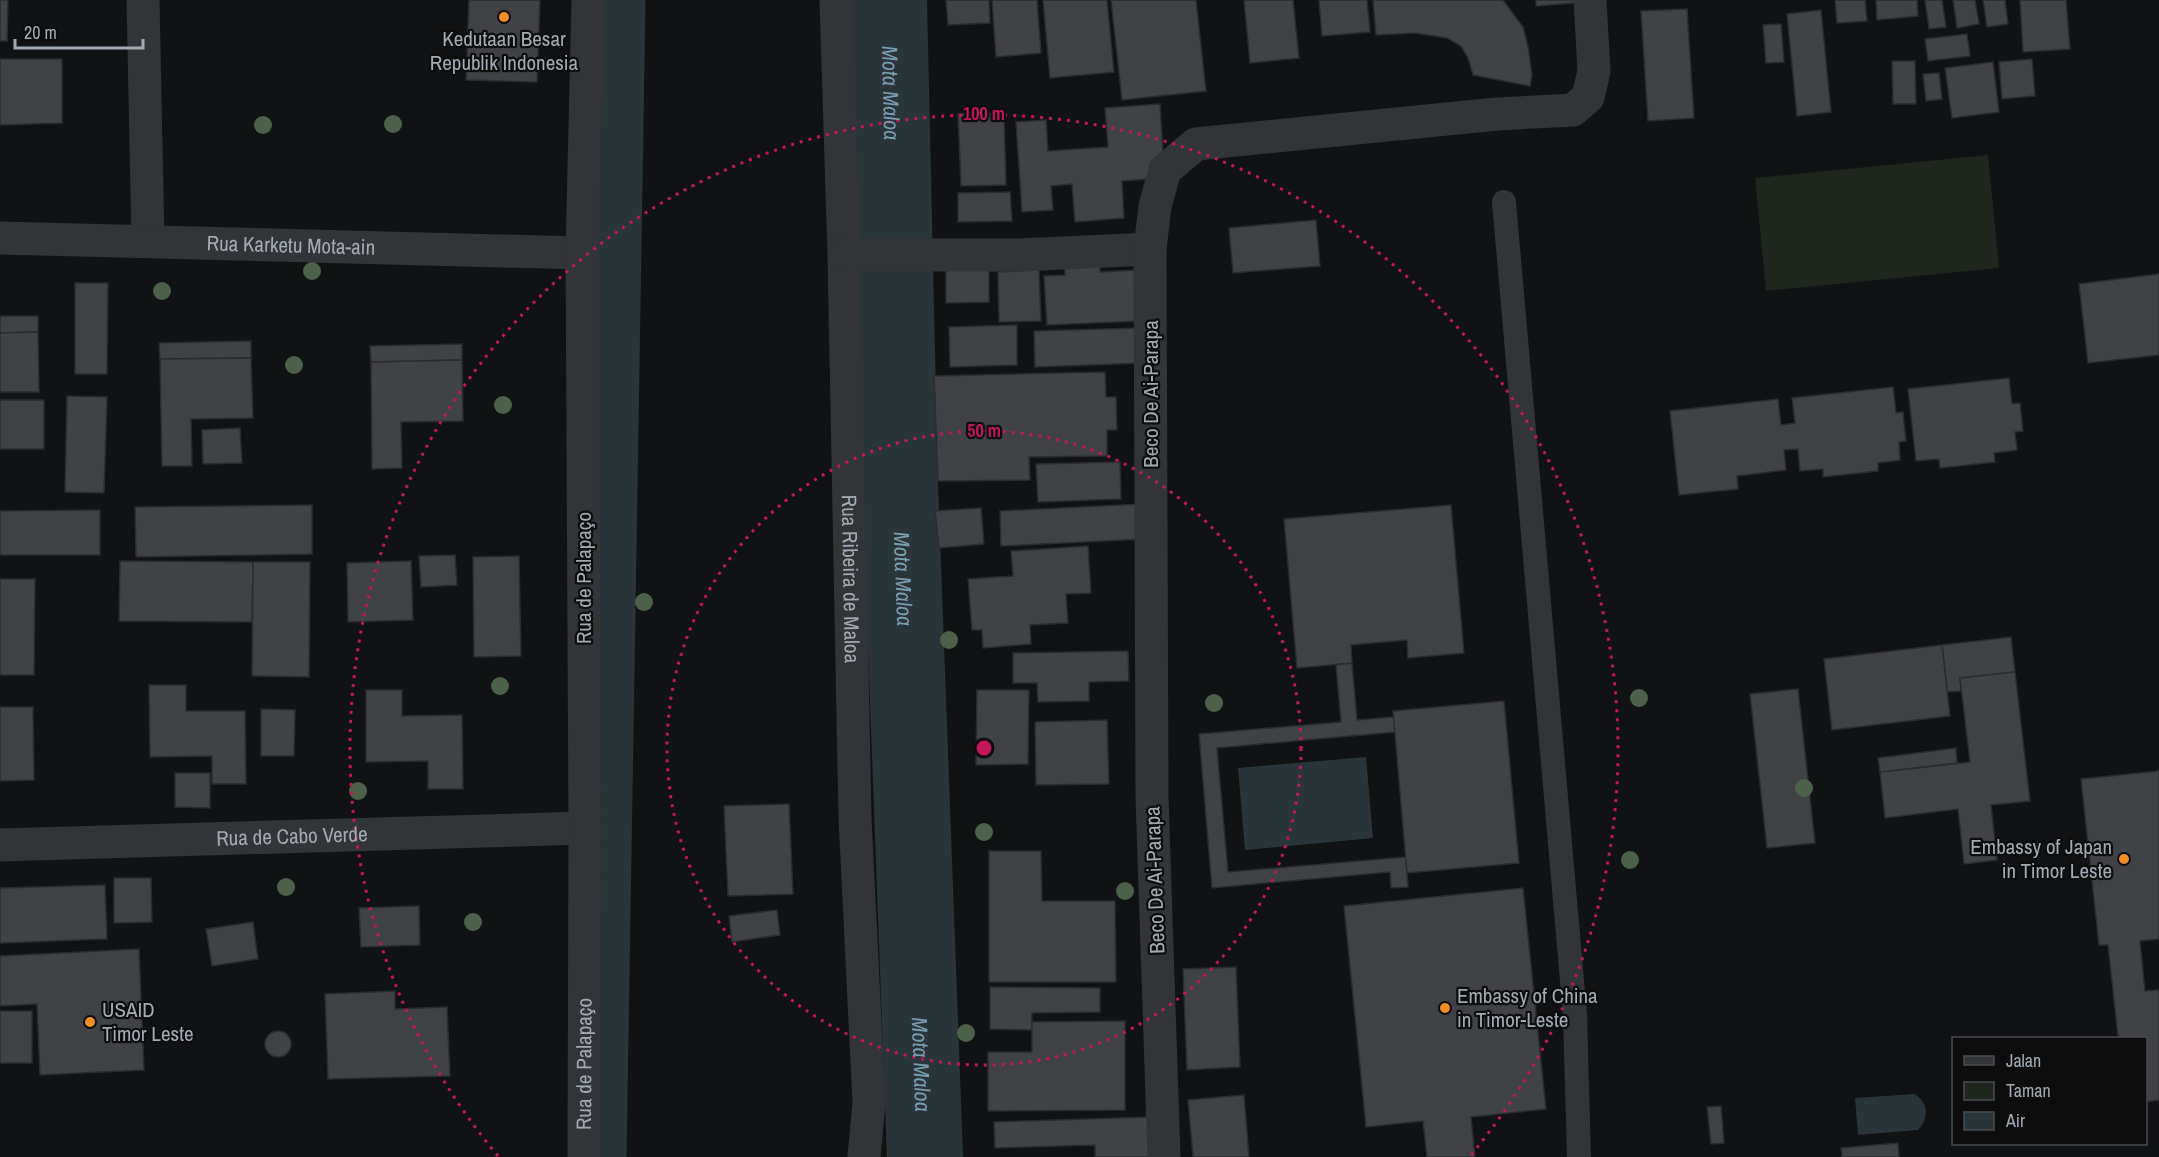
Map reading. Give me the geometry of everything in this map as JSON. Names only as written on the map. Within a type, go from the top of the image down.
[{"type":"street","points":[[143,0],[148,241]]},
{"type":"street","name":"Rua de Palapaço","points":[[584,1157],[582,253],[588,0]]},
{"type":"street","name":"Rua Ribeira de Maloa","points":[[836,0],[844,255],[855,818],[869,1102],[864,1157]]},
{"type":"street","name":"Beco De Ai-Parapa","points":[[1164,1157],[1152,796],[1150,249],[1155,206],[1165,170],[1196,144],[1497,114],[1573,110],[1588,97],[1594,71],[1590,0]]},
{"type":"street","name":"Rua Karketu Mota-ain","points":[[0,238],[582,253]]},
{"type":"street","points":[[844,255],[1020,255],[1150,249]]},
{"type":"street","name":"Rua de Cabo Verde","points":[[0,845],[585,828]]},
{"type":"lane","points":[[1504,202],[1574,1004],[1579,1157]]},
{"type":"green space","points":[[1988,155],[1999,268],[1766,291],[1755,178]]},
{"type":"water","points":[[1366,757],[1373,838],[1245,850],[1238,768]]},
{"type":"water","points":[[1915,1094],[1923,1102],[1926,1111],[1924,1121],[1918,1130],[1858,1135],[1855,1098]]},
{"type":"building","points":[[0,0],[8,0],[7,41],[0,41]]},
{"type":"building","points":[[469,0],[540,0],[537,82],[466,80]]},
{"type":"building","points":[[946,0],[989,0],[990,23],[948,25]]},
{"type":"building","points":[[992,0],[1037,0],[1041,53],[996,57]]},
{"type":"building","points":[[1043,0],[1107,0],[1114,72],[1050,78]]},
{"type":"building","points":[[1111,0],[1196,0],[1206,91],[1122,100]]},
{"type":"building","points":[[1244,0],[1293,0],[1299,58],[1250,63]]},
{"type":"building","points":[[1319,0],[1367,0],[1370,32],[1322,36]]},
{"type":"building","points":[[1373,0],[1503,0],[1523,27],[1532,75],[1530,86],[1473,75],[1468,58],[1461,46],[1447,38],[1415,33],[1376,35]]},
{"type":"building","points":[[1536,0],[1585,0],[1586,2],[1536,6]]},
{"type":"building","points":[[1835,0],[1865,0],[1867,21],[1837,23]]},
{"type":"building","points":[[1876,0],[1917,0],[1918,16],[1877,20]]},
{"type":"building","points":[[1925,0],[1942,0],[1946,27],[1929,29]]},
{"type":"building","points":[[1953,0],[1975,0],[1979,24],[1957,28]]},
{"type":"building","points":[[1983,0],[2005,0],[2008,24],[1987,27]]},
{"type":"building","points":[[2020,0],[2066,0],[2070,49],[2023,52]]},
{"type":"building","points":[[1687,9],[1694,118],[1648,121],[1641,11]]},
{"type":"building","points":[[1821,10],[1831,112],[1797,116],[1787,14]]},
{"type":"building","points":[[1781,24],[1784,62],[1766,63],[1763,25]]},
{"type":"building","points":[[1967,34],[1970,56],[1928,61],[1925,39]]},
{"type":"building","points":[[0,59],[62,59],[62,123],[0,125]]},
{"type":"building","points":[[2032,59],[2035,96],[2002,99],[1999,62]]},
{"type":"building","points":[[1892,61],[1915,61],[1916,104],[1893,104]]},
{"type":"building","points":[[1993,62],[1999,112],[1952,118],[1945,68]]},
{"type":"building","points":[[1939,73],[1942,99],[1926,101],[1923,74]]},
{"type":"building","points":[[1160,104],[1163,155],[1161,178],[1122,181],[1124,218],[1075,222],[1072,184],[1051,186],[1053,210],[1022,212],[1016,122],[1046,120],[1048,151],[1108,147],[1105,108]]},
{"type":"building","points":[[1004,112],[1006,185],[961,186],[958,114]]},
{"type":"building","points":[[1010,192],[1012,221],[958,222],[958,193]]},
{"type":"building","points":[[1316,220],[1320,266],[1233,273],[1229,228]]},
{"type":"building","points":[[1100,257],[1100,272],[1136,270],[1139,321],[1047,325],[1044,276],[1065,275],[1064,259]]},
{"type":"building","points":[[946,262],[989,262],[989,302],[946,303]]},
{"type":"building","points":[[1039,270],[1041,321],[999,322],[998,272]]},
{"type":"building","points":[[2159,274],[2159,355],[2088,363],[2079,284]]},
{"type":"building","points":[[75,283],[108,283],[107,374],[75,374]]},
{"type":"building","points":[[0,316],[38,316],[38,332],[0,333]]},
{"type":"building","points":[[1017,325],[1017,365],[950,367],[949,327]]},
{"type":"building","points":[[1142,328],[1143,363],[1035,367],[1034,331]]},
{"type":"building","points":[[38,332],[39,392],[0,392],[0,333]]},
{"type":"building","points":[[251,341],[251,358],[160,359],[159,343]]},
{"type":"building","points":[[462,344],[462,360],[371,362],[370,346]]},
{"type":"building","points":[[251,358],[253,418],[191,419],[192,466],[162,466],[160,359]]},
{"type":"building","points":[[462,360],[463,421],[401,422],[402,468],[372,469],[371,362]]},
{"type":"building","points":[[1105,372],[1106,397],[1116,397],[1117,430],[1107,430],[1107,456],[1029,457],[1030,480],[938,481],[934,376]]},
{"type":"building","points":[[2009,378],[2012,404],[2020,403],[2023,431],[2015,432],[2017,450],[1994,453],[1995,462],[1940,468],[1939,459],[1916,461],[1908,389]]},
{"type":"building","points":[[1893,387],[1896,413],[1903,412],[1906,441],[1899,442],[1900,460],[1878,463],[1878,471],[1823,477],[1823,469],[1800,471],[1798,449],[1784,450],[1786,470],[1737,476],[1738,489],[1679,495],[1670,411],[1778,399],[1781,425],[1795,423],[1792,398]]},
{"type":"building","points":[[67,396],[107,397],[104,493],[65,492]]},
{"type":"building","points":[[0,400],[44,400],[44,449],[0,449]]},
{"type":"building","points":[[240,428],[242,463],[203,464],[202,430]]},
{"type":"building","points":[[1120,462],[1121,499],[1038,502],[1036,464]]},
{"type":"building","points":[[1143,504],[1145,539],[1001,546],[1000,511]]},
{"type":"building","points":[[312,505],[312,554],[136,557],[135,507]]},
{"type":"building","points":[[1451,505],[1464,653],[1408,658],[1407,640],[1351,645],[1352,663],[1297,668],[1284,519]]},
{"type":"building","points":[[981,508],[984,544],[939,548],[935,511]]},
{"type":"building","points":[[100,510],[100,555],[0,555],[0,511]]},
{"type":"building","points":[[1088,546],[1091,593],[1066,594],[1068,623],[1030,625],[1031,644],[983,648],[982,630],[972,630],[968,579],[1013,576],[1011,551]]},
{"type":"building","points":[[455,555],[457,585],[421,587],[419,556]]},
{"type":"building","points":[[519,556],[521,656],[474,657],[473,557]]},
{"type":"building","points":[[120,561],[253,562],[252,622],[119,621]]},
{"type":"building","points":[[411,561],[413,620],[348,622],[347,563]]},
{"type":"building","points":[[253,562],[310,562],[309,677],[252,676]]},
{"type":"building","points":[[0,579],[35,579],[34,675],[0,675]]},
{"type":"building","points":[[2011,637],[2015,672],[1960,678],[1961,691],[1947,692],[1942,645]]},
{"type":"building","points":[[1942,645],[1950,716],[1832,730],[1824,659]]},
{"type":"building","points":[[1128,651],[1129,681],[1089,682],[1089,701],[1038,702],[1037,683],[1013,683],[1013,653]]},
{"type":"building","points":[[1352,663],[1357,720],[1394,717],[1395,732],[1217,748],[1228,872],[1406,857],[1408,887],[1391,888],[1390,872],[1212,888],[1199,734],[1341,722],[1336,665]]},
{"type":"building","points":[[2015,672],[2030,801],[1991,805],[1997,860],[1964,864],[1958,809],[1885,818],[1880,772],[1970,762],[1960,678]]},
{"type":"building","points":[[149,685],[186,685],[186,711],[245,711],[246,784],[212,784],[212,756],[150,757]]},
{"type":"building","points":[[1798,689],[1815,843],[1767,848],[1750,694]]},
{"type":"building","points":[[366,690],[402,690],[402,716],[462,715],[463,789],[428,789],[428,761],[366,762]]},
{"type":"building","points":[[977,690],[1029,690],[1028,764],[976,765]]},
{"type":"building","points":[[1504,701],[1519,863],[1407,873],[1393,711]]},
{"type":"building","points":[[0,707],[33,707],[34,780],[0,781]]},
{"type":"building","points":[[261,709],[295,710],[294,756],[261,756]]},
{"type":"building","points":[[1107,720],[1109,784],[1036,785],[1035,722]]},
{"type":"building","points":[[1956,748],[1957,763],[1880,772],[1878,758]]},
{"type":"building","name":"Embassy of Japan in Timor Leste","points":[[2159,771],[2159,939],[2140,941],[2145,991],[2159,990],[2159,1100],[2147,1102],[2147,1037],[2118,1036],[2108,945],[2099,945],[2081,779]]},
{"type":"building","points":[[175,773],[210,773],[210,808],[175,807]]},
{"type":"building","points":[[789,804],[793,894],[728,896],[724,806]]},
{"type":"building","points":[[989,851],[1041,851],[1042,901],[1115,901],[1116,982],[989,982]]},
{"type":"building","points":[[114,878],[151,878],[152,922],[114,923]]},
{"type":"building","points":[[105,885],[107,939],[0,943],[0,888]]},
{"type":"building","name":"Embassy of China in Timor-Leste","points":[[1523,888],[1546,1109],[1471,1117],[1475,1157],[1427,1157],[1423,1121],[1366,1127],[1344,906]]},
{"type":"building","points":[[419,906],[420,945],[361,947],[359,908]]},
{"type":"building","points":[[777,910],[780,935],[732,942],[729,916]]},
{"type":"building","points":[[253,922],[258,959],[212,966],[206,929]]},
{"type":"building","name":"USAID Timor Leste","points":[[139,949],[144,1070],[40,1075],[37,1004],[0,1006],[0,956]]},
{"type":"building","points":[[1236,967],[1240,1067],[1187,1070],[1183,969]]},
{"type":"building","points":[[990,987],[1100,988],[1100,1012],[1032,1013],[1032,1030],[990,1029]]},
{"type":"building","points":[[395,991],[395,1009],[447,1007],[450,1076],[328,1079],[325,994]]},
{"type":"building","points":[[0,1011],[32,1011],[32,1063],[0,1063]]},
{"type":"building","points":[[1125,1021],[1125,1110],[988,1111],[988,1052],[1032,1052],[1032,1022]]},
{"type":"building","points":[[278,1031],[287,1035],[291,1044],[287,1053],[278,1057],[269,1053],[265,1044],[269,1035]]},
{"type":"building","points":[[1244,1095],[1249,1157],[1193,1157],[1188,1100]]},
{"type":"building","points":[[1721,1106],[1724,1143],[1711,1144],[1707,1107]]},
{"type":"building","points":[[1150,1117],[1151,1157],[1095,1157],[1095,1145],[995,1148],[994,1122]]},
{"type":"building","points":[[1898,1143],[1899,1157],[1842,1157],[1841,1148]]},
{"type":"waterway","points":[[604,1157],[623,0]]},
{"type":"waterway","points":[[873,0],[906,1157]]},
{"type":"waterway","name":"Mota Maloa","points":[[889,0],[900,485],[925,1157]]},
{"type":"place","name":"Kedutaan Besar Republik Indonesia","points":[[504,17]]},
{"type":"place","name":"Embassy of Japan in Timor Leste","points":[[2124,859]]},
{"type":"place","name":"Embassy of China in Timor-Leste","points":[[1445,1008]]},
{"type":"place","name":"USAID Timor Leste","points":[[90,1022]]}]
